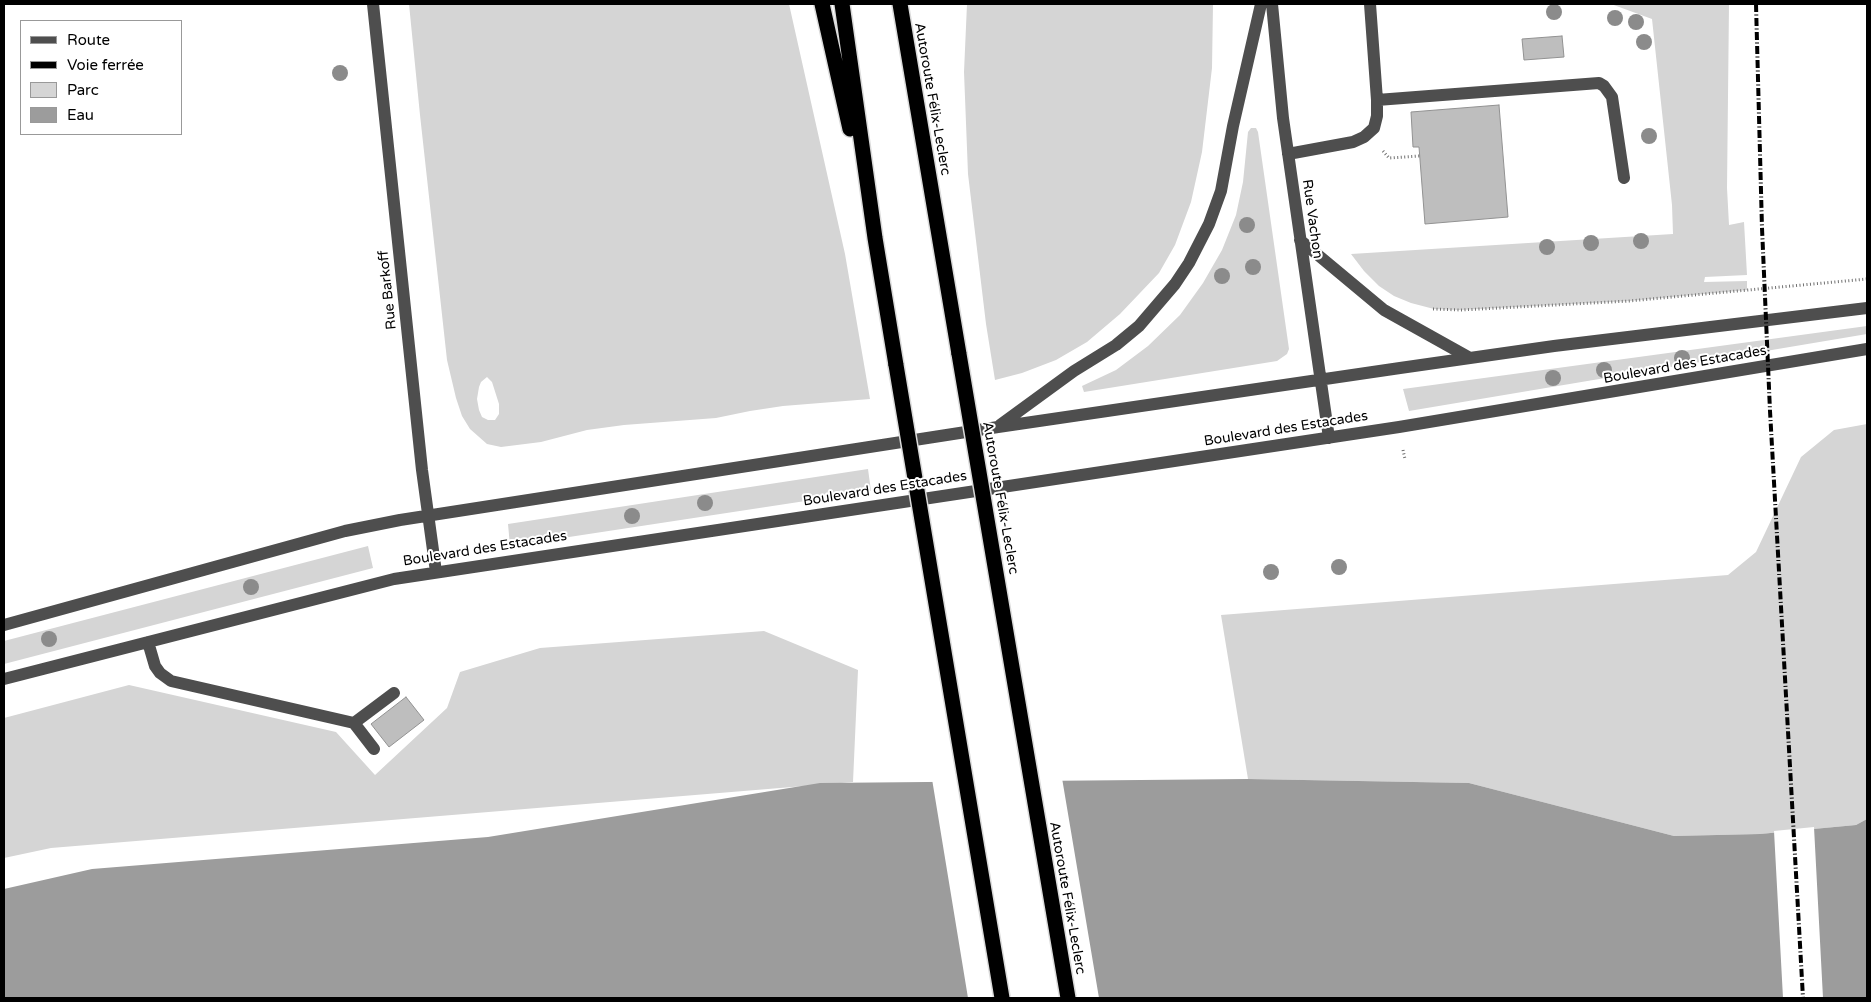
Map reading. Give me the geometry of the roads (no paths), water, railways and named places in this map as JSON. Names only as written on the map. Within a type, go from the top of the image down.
[{"type":"highway","points":[[822,4],[875,238]]},
{"type":"highway","points":[[842,4],[875,238],[1002,998]]},
{"type":"highway","name":"Autoroute Félix-Leclerc","points":[[900,4],[1068,998]]},
{"type":"highway","points":[[907,52],[909,4]]},
{"type":"street","name":"Rue Barkoff","points":[[373,4],[428,515],[436,572]]},
{"type":"street","points":[[998,427],[1074,371],[1116,345],[1139,326],[1176,284],[1209,224],[1221,191],[1233,126],[1261,4]]},
{"type":"street","name":"Rue Vachon","points":[[1272,4],[1278,76],[1288,154],[1330,438]]},
{"type":"street","points":[[1288,154],[1353,142],[1364,137],[1374,128],[1377,116],[1377,100],[1370,4]]},
{"type":"street","points":[[1377,100],[1599,83],[1604,86],[1612,97],[1624,178]]},
{"type":"street","points":[[1300,240],[1384,310],[1470,358]]},
{"type":"street","points":[[4,625],[345,531],[428,515],[998,427],[1564,344],[1867,308]]},
{"type":"street","name":"Boulevard des Estacades","points":[[4,679],[365,585],[436,572],[1330,438],[1867,349]]},
{"type":"street","points":[[148,642],[155,666],[160,673],[171,681],[354,723],[374,749]]},
{"type":"street","points":[[354,723],[394,693]]},
{"type":"water","points":[[1248,779],[1469,783],[1674,836],[1760,834],[1856,825],[1867,819],[1867,998],[4,998],[4,889],[92,869],[488,837],[820,783]]},
{"type":"railway","points":[[1756,4],[1762,228],[1770,411],[1803,998]]}]
